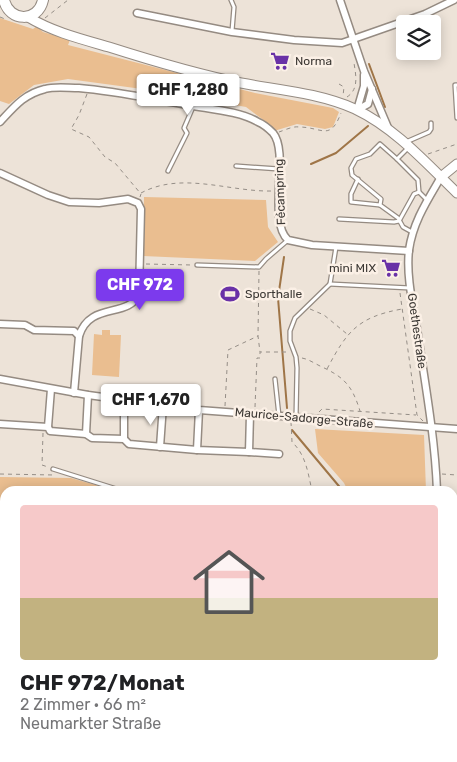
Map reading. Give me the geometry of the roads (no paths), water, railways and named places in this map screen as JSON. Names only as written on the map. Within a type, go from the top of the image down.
[{"type":"main road","points":[[3,0],[13,14],[28,17],[49,29],[179,69],[241,83],[326,98],[357,110],[389,130],[457,193]]},
{"type":"main road","points":[[28,17],[41,5],[49,29]]},
{"type":"main road","points":[[441,177],[457,164]]},
{"type":"street","points":[[340,0],[364,72],[389,130]]},
{"type":"street","points":[[137,14],[232,32],[294,40],[342,43],[425,14],[454,0]]},
{"type":"street","points":[[357,110],[364,86],[364,72]]},
{"type":"street","name":"Fécampring","points":[[0,122],[27,95],[46,88],[89,89],[236,114],[258,121],[274,134],[278,145],[280,169],[281,230],[288,240],[312,245],[409,251]]},
{"type":"street","points":[[357,110],[368,104],[372,88]]},
{"type":"street","points":[[0,172],[48,195],[69,202],[99,203],[128,199],[138,203],[141,209],[139,294],[136,302],[130,306],[100,313],[81,328],[74,393]]},
{"type":"street","name":"Goethestraße","points":[[437,486],[431,428],[411,288],[409,251],[413,232],[422,207],[441,177]]},
{"type":"street","points":[[0,324],[25,325],[34,330],[74,331],[79,336]]},
{"type":"street","name":"Maurice-Sadorge-Straße","points":[[0,379],[88,396],[199,410],[457,429]]},
{"type":"street","points":[[46,427],[51,389]]},
{"type":"street","points":[[86,434],[88,396]]},
{"type":"street","points":[[124,400],[124,438],[129,444],[278,454]]},
{"type":"street","points":[[160,447],[163,405]]},
{"type":"street","points":[[197,450],[199,410]]},
{"type":"street","points":[[249,452],[253,415]]},
{"type":"street","points":[[0,424],[46,427],[50,431],[86,434],[92,438],[124,438]]},
{"type":"lane","points":[[231,0],[234,7],[232,32]]},
{"type":"lane","points":[[457,85],[457,118]]},
{"type":"lane","points":[[168,171],[187,133],[184,128],[193,106]]},
{"type":"lane","points":[[397,159],[406,145],[429,132],[431,123]]},
{"type":"lane","points":[[380,205],[381,199],[352,175],[351,165],[356,159],[370,154],[380,144],[418,180],[419,192],[427,200]]},
{"type":"lane","points":[[236,166],[280,169]]},
{"type":"lane","points":[[358,179],[351,194],[351,202],[380,205],[399,221],[403,227],[413,232]]},
{"type":"lane","points":[[399,221],[414,194],[419,192]]},
{"type":"lane","points":[[339,219],[399,221]]},
{"type":"lane","points":[[197,265],[259,267],[266,258],[288,240]]},
{"type":"lane","points":[[294,418],[298,368],[290,341],[290,331],[294,318],[330,284],[336,246]]},
{"type":"lane","points":[[330,284],[411,288]]},
{"type":"lane","points":[[276,379],[279,417]]},
{"type":"lane","points":[[53,469],[106,486]]},
{"type":"waterway","points":[[369,64],[385,107]]},
{"type":"waterway","points":[[311,164],[336,153],[368,126]]},
{"type":"waterway","points":[[284,257],[278,298],[287,408]]},
{"type":"waterway","points":[[292,430],[339,486]]},
{"type":"place","name":"Norma","points":[[280,61]]},
{"type":"place","name":"mini MIX","points":[[391,268]]},
{"type":"place","name":"Sporthalle","points":[[230,294]]}]
